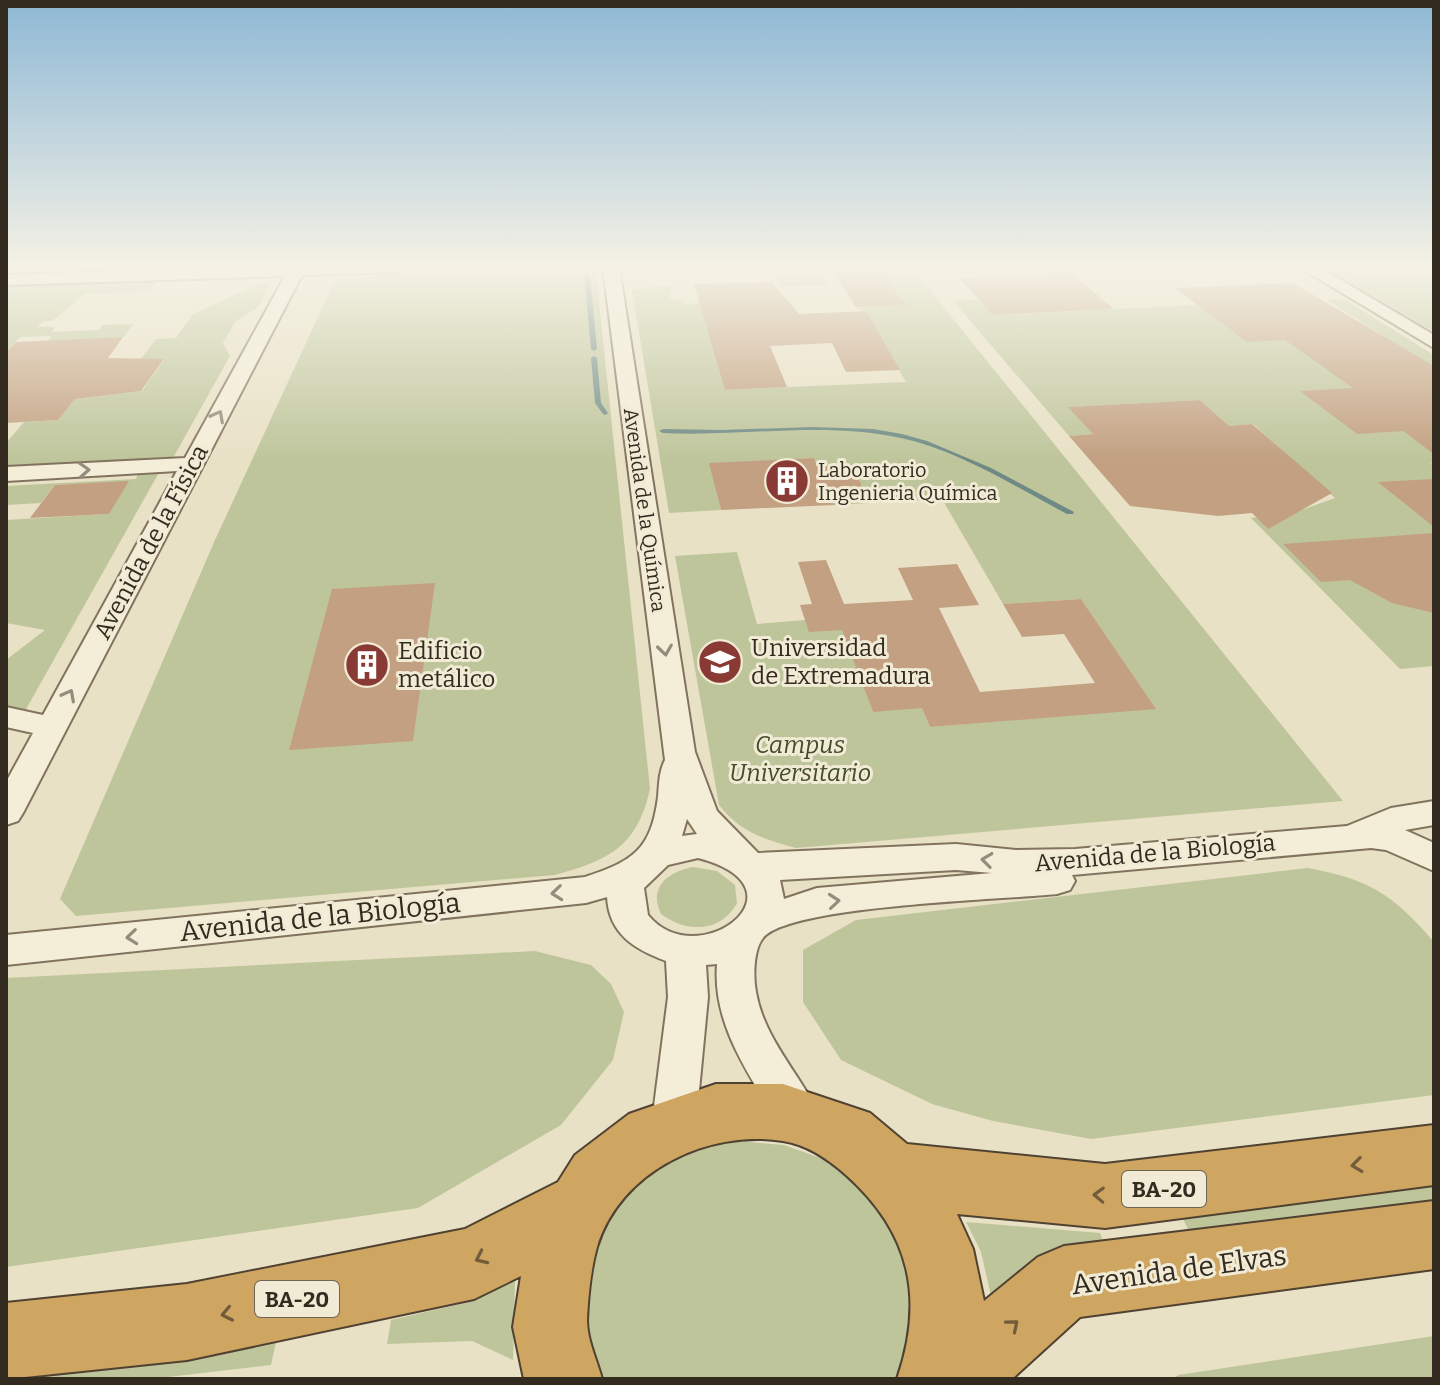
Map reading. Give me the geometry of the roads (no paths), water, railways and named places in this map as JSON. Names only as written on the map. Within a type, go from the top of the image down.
[{"type":"highway","name":"BA-20","points":[[563,1379],[550,1323],[554,1263],[574,1209],[594,1180],[618,1156],[645,1137],[674,1122],[715,1111],[743,1110],[798,1116],[832,1129],[865,1147],[893,1173],[928,1222],[947,1282],[947,1347],[936,1379]]},
{"type":"highway","name":"BA-20","points":[[893,1173],[965,1184],[1105,1196],[1434,1155]]},
{"type":"highway","name":"BA-20","points":[[6,1341],[187,1322],[474,1263],[574,1209]]},
{"type":"highway","name":"Avenida de Elvas","points":[[957,1379],[1001,1336],[1064,1283],[1434,1235]]},
{"type":"street","name":"Avenida de la Física","points":[[6,813],[263,332]]},
{"type":"street","name":"Avenida de la Química","points":[[620,332],[679,752],[696,809],[707,828],[744,860]]},
{"type":"street","points":[[1415,332],[1434,343]]},
{"type":"street","points":[[6,474],[192,464]]},
{"type":"street","points":[[6,717],[52,727]]},
{"type":"street","name":"Avenida de la Química","points":[[645,864],[673,810],[679,752]]},
{"type":"street","points":[[1343,836],[1391,820],[1434,813]]},
{"type":"street","name":"Avenida de la Biología","points":[[744,860],[778,867],[956,857],[1038,864],[1343,836],[1392,838],[1427,848]]},
{"type":"street","points":[[698,846],[744,860],[766,886],[765,910],[749,931],[722,947],[685,950],[666,947],[636,928],[625,901],[645,864],[698,846]]},
{"type":"street","name":"Avenida de la Biología","points":[[749,931],[817,902],[1427,848]]},
{"type":"street","name":"Avenida de la Biología","points":[[6,950],[586,890],[645,864]]},
{"type":"street","points":[[749,931],[735,990],[747,1032],[798,1116]]},
{"type":"street","points":[[674,1122],[688,997],[685,950]]},
{"type":"waterway","points":[[592,332],[594,349]]},
{"type":"waterway","points":[[594,358],[598,403],[605,413]]},
{"type":"waterway","points":[[663,431],[843,429],[902,436],[967,459],[1070,512]]},
{"type":"place","name":"Laboratorio Ingenieria Química","points":[[787,481]]},
{"type":"place","name":"Universidad de Extremadura","points":[[720,662]]},
{"type":"place","name":"Edificio metálico","points":[[367,665]]},
{"type":"park label","name":"Campus Universitario","points":[[800,759]]}]
